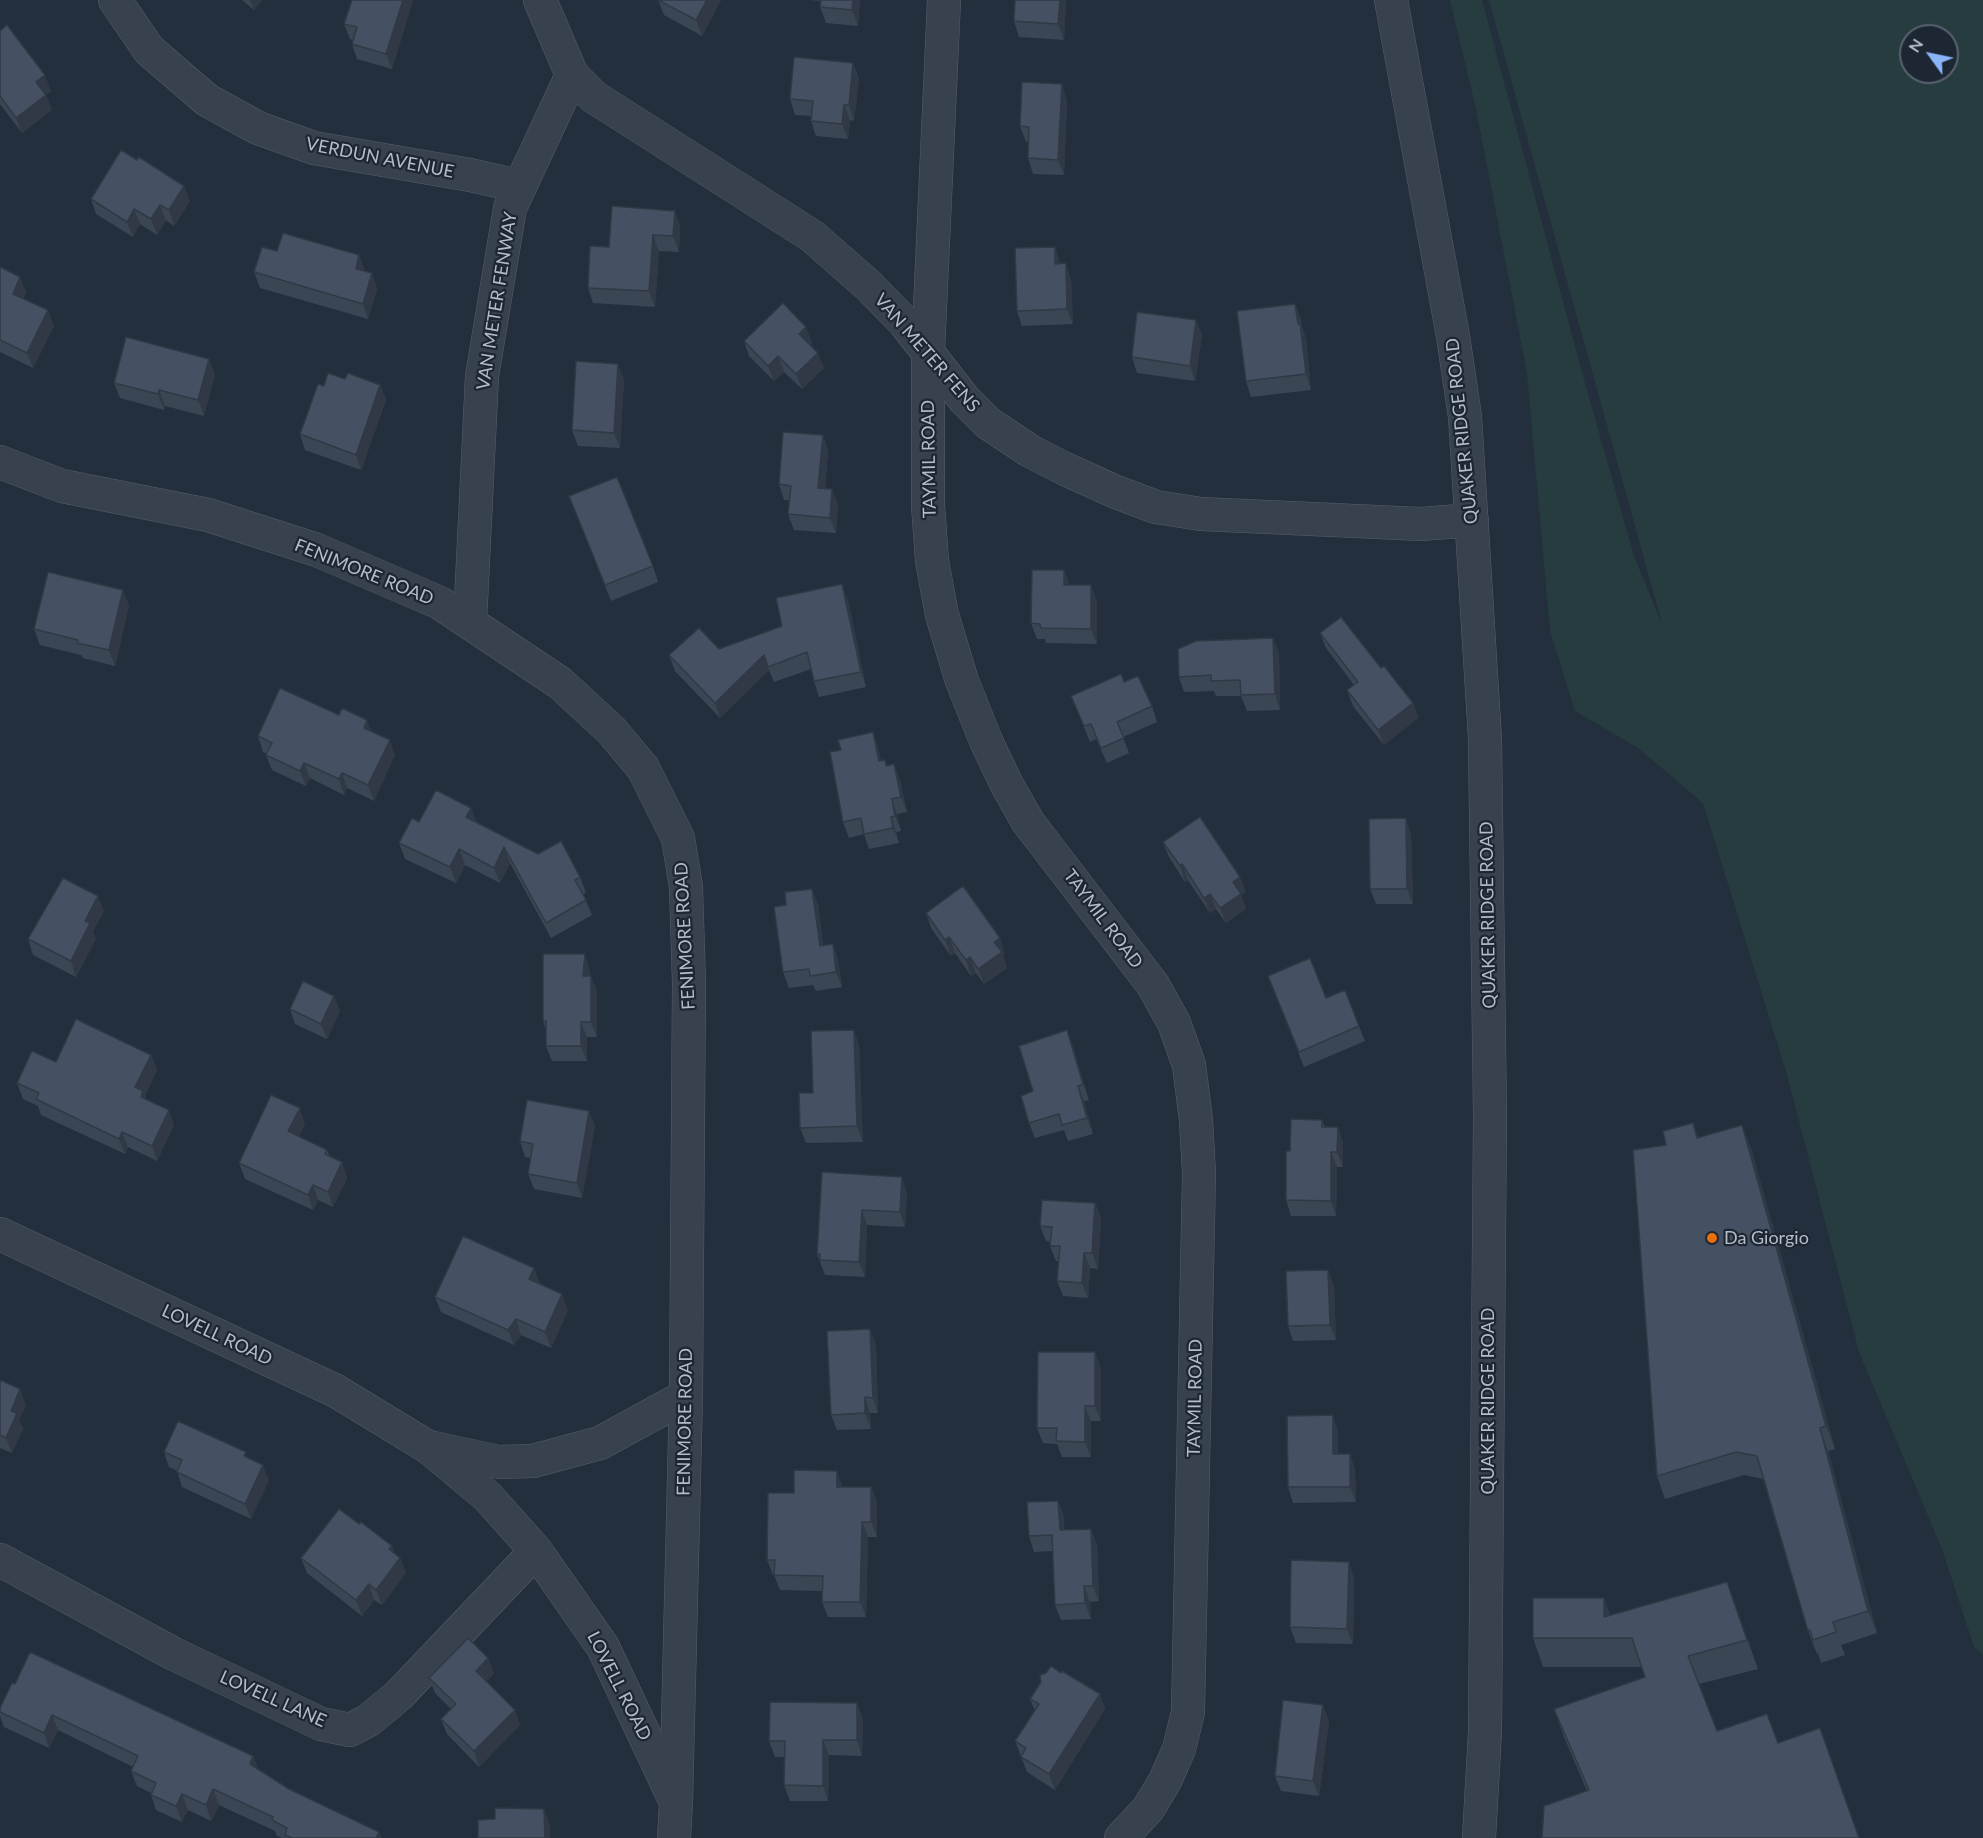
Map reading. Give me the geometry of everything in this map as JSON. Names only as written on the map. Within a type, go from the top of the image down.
[{"type":"street","name":"VERDUN AVENUE","points":[[116,0],[149,50],[207,100],[258,129],[314,148],[470,175],[519,186]]},
{"type":"street","points":[[540,0],[572,75]]},
{"type":"street","name":"TAYMIL ROAD","points":[[944,0],[928,351],[928,505],[932,561],[942,615],[962,681],[986,741],[1007,785],[1028,822],[1153,985],[1169,1014],[1189,1065],[1194,1098],[1199,1173],[1188,1712],[1179,1749],[1164,1781],[1148,1809],[1129,1835]]},
{"type":"street","name":"QUAKER RIDGE ROAD","points":[[1391,0],[1453,336],[1465,417],[1485,739],[1490,1116],[1486,1722],[1479,1838]]},
{"type":"street","name":"VAN METER FENWAY","points":[[470,622],[483,376],[510,208],[572,75]]},
{"type":"street","name":"VAN METER FENS","points":[[572,75],[594,97],[812,236],[905,323],[964,399],[988,423],[1030,452],[1116,492],[1156,507],[1201,514],[1421,524],[1472,520]]},
{"type":"street","name":"FENIMORE ROAD","points":[[0,462],[62,486],[208,515],[317,550],[440,603],[560,683],[611,730],[643,768],[678,838],[686,887],[689,983],[686,1396],[676,1803]]},
{"type":"street","name":"LOVELL ROAD","points":[[0,1234],[336,1391],[428,1447],[488,1497],[536,1551],[603,1647],[676,1803],[674,1838]]},
{"type":"street","name":"LOVELL ROAD","points":[[428,1447],[499,1462],[532,1461],[600,1443],[686,1396]]},
{"type":"street","name":"LOVELL LANE","points":[[0,1560],[174,1654],[321,1724],[350,1730],[369,1720],[399,1695],[536,1551]]},
{"type":"green space","points":[[1450,0],[1482,0],[1634,556],[1663,627],[1489,0],[1983,0],[1983,1655],[1974,1647],[1942,1549],[1859,1352],[1787,1075],[1703,803],[1638,748],[1575,711],[1550,631],[1527,373],[1476,109]]},
{"type":"building","points":[[352,0],[403,0],[386,54],[352,44],[357,27],[344,24]]},
{"type":"building","points":[[658,0],[707,0],[696,20]]},
{"type":"building","points":[[821,0],[853,0],[852,10],[820,7]]},
{"type":"building","points":[[1015,0],[1060,0],[1058,24],[1014,21]]},
{"type":"building","points":[[7,25],[45,75],[36,82],[46,95],[16,118],[0,96],[0,31]]},
{"type":"building","points":[[794,57],[853,63],[849,105],[844,105],[842,124],[811,121],[813,101],[790,99]]},
{"type":"building","points":[[1022,82],[1062,84],[1058,160],[1028,158],[1029,127],[1020,126]]},
{"type":"building","points":[[121,150],[137,160],[139,157],[184,186],[169,210],[160,205],[151,219],[134,209],[127,222],[91,199]]},
{"type":"building","points":[[612,206],[675,211],[673,236],[653,235],[649,291],[588,288],[590,246],[609,247]]},
{"type":"building","points":[[283,233],[359,255],[356,269],[372,273],[363,304],[254,272],[262,247],[277,251]]},
{"type":"building","points":[[1055,247],[1055,264],[1066,263],[1067,309],[1017,311],[1015,248]]},
{"type":"building","points":[[0,267],[20,277],[13,294],[48,310],[27,353],[0,340]]},
{"type":"building","points":[[783,303],[806,327],[799,334],[818,353],[796,374],[778,356],[768,366],[744,341]]},
{"type":"building","points":[[1295,304],[1298,324],[1300,323],[1306,374],[1246,381],[1237,311]]},
{"type":"building","points":[[1137,312],[1196,320],[1190,366],[1132,357]]},
{"type":"building","points":[[126,337],[209,359],[198,400],[159,390],[158,394],[114,383]]},
{"type":"building","points":[[576,361],[618,364],[614,433],[572,430]]},
{"type":"building","points":[[328,373],[345,379],[348,373],[380,385],[356,455],[300,434],[318,384],[324,386]]},
{"type":"building","points":[[783,432],[823,435],[818,488],[832,489],[830,518],[788,514],[791,486],[779,484]]},
{"type":"building","points":[[617,477],[653,566],[605,585],[569,496]]},
{"type":"building","points":[[1032,570],[1064,570],[1064,585],[1091,585],[1091,629],[1041,628],[1040,624],[1031,623]]},
{"type":"building","points":[[48,572],[123,590],[109,650],[77,643],[78,640],[34,629]]},
{"type":"building","points":[[842,584],[861,672],[814,681],[807,652],[768,667],[764,655],[715,703],[669,655],[699,628],[719,649],[782,626],[776,598]]},
{"type":"building","points":[[1341,617],[1381,668],[1384,666],[1413,703],[1378,730],[1347,690],[1358,682],[1320,633]]},
{"type":"building","points":[[1273,638],[1275,694],[1241,695],[1240,680],[1211,681],[1211,675],[1179,677],[1178,649],[1196,641]]},
{"type":"building","points":[[1121,674],[1124,682],[1138,676],[1152,706],[1117,722],[1124,738],[1101,748],[1091,724],[1084,726],[1071,696]]},
{"type":"building","points":[[280,688],[339,715],[342,708],[367,720],[364,728],[390,740],[368,785],[342,773],[339,779],[304,763],[300,771],[266,755],[272,743],[258,736]]},
{"type":"building","points":[[873,732],[879,761],[885,760],[886,766],[894,764],[901,797],[892,799],[895,816],[891,817],[893,828],[864,834],[861,818],[843,822],[830,752],[841,750],[838,740]]},
{"type":"building","points":[[436,790],[471,808],[466,817],[538,854],[561,841],[580,877],[575,880],[586,900],[546,923],[504,847],[494,868],[459,849],[450,867],[399,843],[412,818],[419,822]]},
{"type":"building","points":[[1200,817],[1240,877],[1233,882],[1241,894],[1220,908],[1210,894],[1204,898],[1182,864],[1180,866],[1163,842]]},
{"type":"building","points":[[1406,818],[1407,889],[1370,889],[1369,819]]},
{"type":"building","points":[[63,878],[98,896],[85,921],[90,923],[71,961],[28,939]]},
{"type":"building","points":[[963,886],[1000,938],[994,942],[1002,952],[978,969],[970,957],[966,960],[949,937],[945,940],[926,913]]},
{"type":"building","points":[[812,889],[820,946],[833,944],[836,972],[810,976],[809,969],[783,972],[774,907],[786,905],[785,892]]},
{"type":"building","points":[[543,954],[585,954],[583,976],[591,976],[591,1022],[581,1022],[581,1046],[546,1046],[546,1021],[543,1021]]},
{"type":"building","points":[[1310,958],[1326,998],[1345,990],[1359,1026],[1299,1052],[1268,976]]},
{"type":"building","points":[[303,981],[334,996],[321,1024],[290,1009]]},
{"type":"building","points":[[76,1019],[151,1055],[135,1087],[143,1091],[141,1097],[169,1110],[152,1146],[122,1132],[119,1139],[36,1099],[39,1093],[17,1083],[32,1051],[56,1062]]},
{"type":"building","points":[[854,1030],[857,1126],[800,1128],[799,1093],[813,1093],[811,1031]]},
{"type":"building","points":[[1067,1030],[1083,1084],[1078,1086],[1087,1118],[1062,1125],[1059,1114],[1029,1123],[1021,1096],[1033,1091],[1019,1046]]},
{"type":"building","points":[[271,1095],[300,1108],[288,1131],[327,1150],[325,1154],[342,1162],[328,1192],[313,1185],[308,1195],[239,1163]]},
{"type":"building","points":[[527,1100],[589,1111],[577,1183],[528,1174],[533,1144],[520,1141]]},
{"type":"building","points":[[1291,1119],[1322,1120],[1322,1127],[1338,1127],[1337,1152],[1331,1152],[1331,1201],[1286,1200],[1286,1151],[1290,1151]]},
{"type":"building","points":[[1693,1123],[1697,1138],[1742,1125],[1826,1426],[1820,1428],[1868,1611],[1833,1622],[1836,1632],[1813,1640],[1810,1630],[1808,1631],[1757,1456],[1736,1452],[1657,1476],[1633,1150],[1666,1145],[1663,1131]]},
{"type":"building","points":[[822,1172],[902,1177],[900,1212],[862,1210],[859,1262],[820,1260],[820,1254],[817,1254]]},
{"type":"building","points":[[1042,1200],[1095,1203],[1092,1253],[1084,1253],[1082,1283],[1057,1281],[1060,1246],[1050,1246],[1052,1227],[1040,1226]]},
{"type":"building","points":[[463,1236],[534,1268],[529,1279],[562,1294],[545,1332],[516,1319],[508,1330],[435,1297]]},
{"type":"building","points":[[1328,1270],[1330,1325],[1288,1326],[1286,1271]]},
{"type":"building","points":[[870,1329],[873,1398],[865,1397],[865,1413],[831,1415],[827,1331]]},
{"type":"building","points":[[1038,1352],[1095,1352],[1095,1406],[1085,1406],[1085,1442],[1056,1441],[1057,1428],[1037,1428]]},
{"type":"building","points":[[0,1380],[20,1389],[11,1411],[17,1413],[6,1438],[0,1435]]},
{"type":"building","points":[[1333,1415],[1333,1454],[1350,1454],[1350,1487],[1288,1487],[1287,1416]]},
{"type":"building","points":[[178,1421],[246,1452],[244,1456],[263,1465],[245,1504],[177,1472],[182,1460],[164,1452]]},
{"type":"building","points":[[794,1470],[837,1471],[837,1487],[871,1487],[871,1522],[862,1522],[860,1602],[822,1602],[823,1576],[774,1575],[775,1560],[767,1560],[768,1493],[794,1493]]},
{"type":"building","points":[[1058,1501],[1060,1530],[1091,1529],[1093,1586],[1084,1586],[1085,1603],[1055,1605],[1052,1535],[1029,1536],[1027,1502]]},
{"type":"building","points":[[339,1509],[359,1524],[361,1522],[392,1546],[389,1549],[400,1558],[376,1590],[369,1584],[356,1600],[301,1558]]},
{"type":"building","points":[[1291,1560],[1349,1562],[1347,1629],[1290,1627]]},
{"type":"building","points":[[1727,1582],[1747,1640],[1688,1656],[1717,1731],[1767,1714],[1778,1743],[1820,1728],[1859,1838],[1542,1838],[1544,1806],[1589,1790],[1554,1709],[1645,1677],[1632,1638],[1533,1638],[1533,1598],[1604,1598],[1604,1617]]},
{"type":"building","points":[[468,1638],[488,1658],[476,1671],[515,1710],[474,1751],[441,1719],[456,1704],[429,1678]]},
{"type":"building","points":[[30,1652],[253,1756],[250,1764],[289,1789],[379,1832],[376,1838],[292,1838],[285,1835],[287,1828],[272,1820],[273,1817],[213,1789],[206,1805],[182,1794],[176,1806],[151,1795],[156,1783],[131,1771],[138,1756],[52,1715],[44,1733],[0,1712],[12,1683],[15,1684]]},
{"type":"building","points":[[1051,1666],[1100,1694],[1049,1774],[1021,1757],[1026,1748],[1015,1741],[1039,1704],[1030,1699],[1041,1682],[1040,1675],[1046,1673]]},
{"type":"building","points":[[1283,1700],[1323,1705],[1313,1781],[1275,1776]]},
{"type":"building","points":[[770,1702],[857,1703],[857,1740],[823,1740],[823,1786],[784,1785],[785,1741],[769,1741]]},
{"type":"building","points":[[495,1808],[544,1809],[545,1838],[478,1838],[478,1820],[495,1819]]},
{"type":"place","name":"Da Giorgio","points":[[1712,1238]]}]
